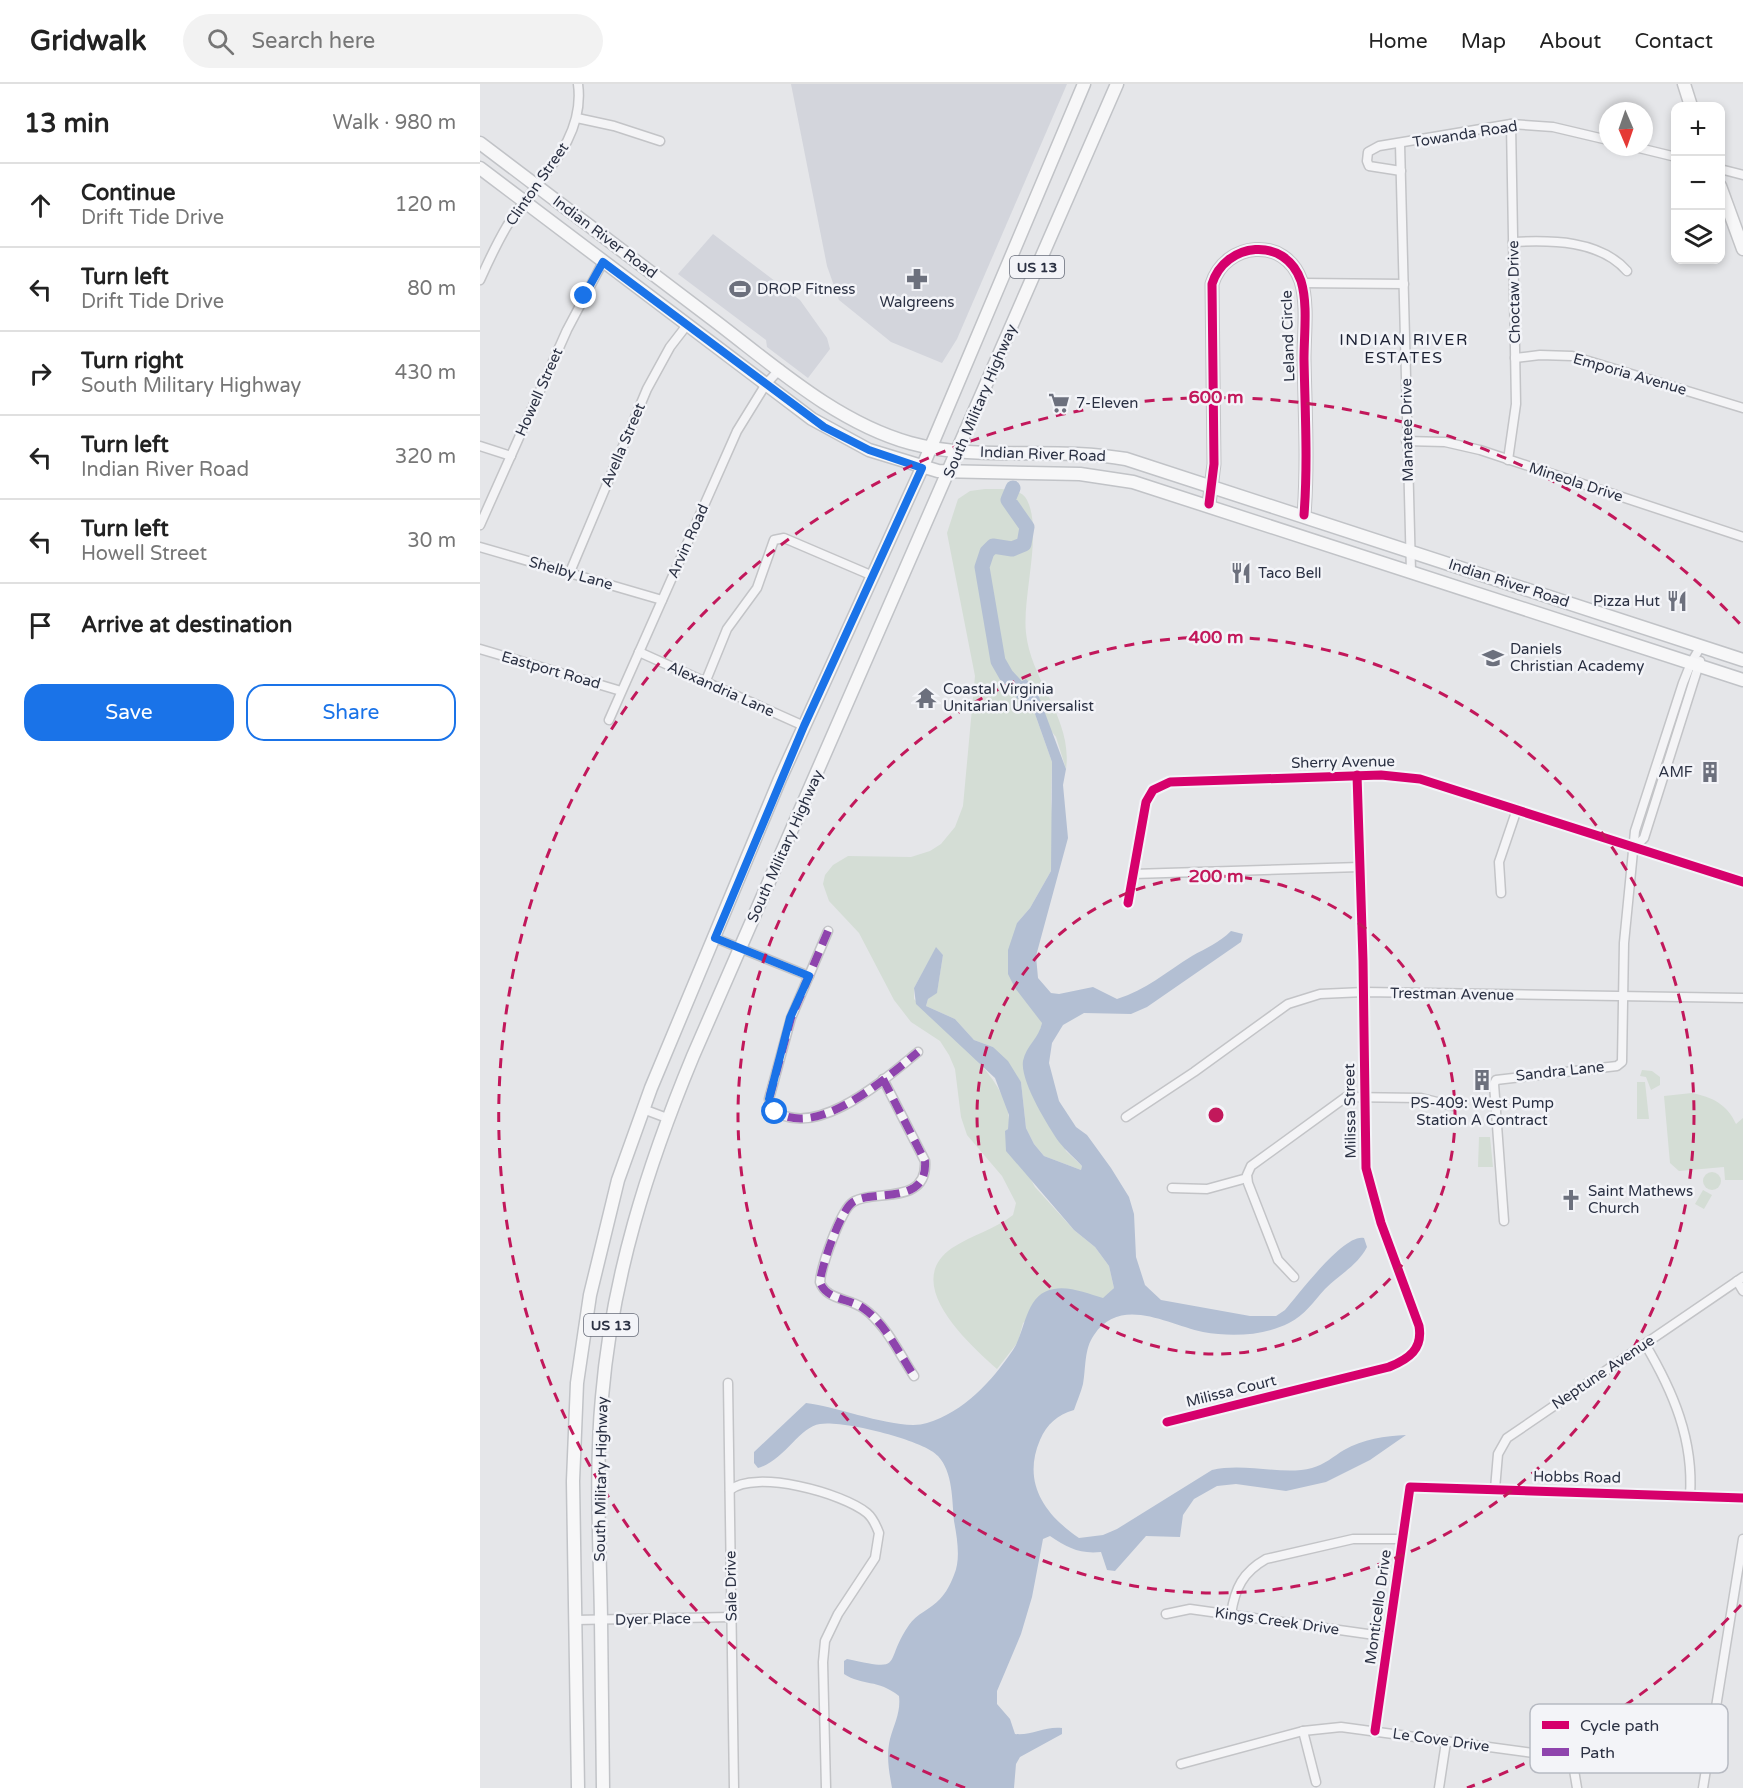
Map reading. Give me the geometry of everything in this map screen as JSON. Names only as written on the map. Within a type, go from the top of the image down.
[{"type":"main road","name":"South Military Highway","points":[[578,1788],[574,1443],[584,1331],[611,1206],[642,1109],[804,726],[931,448],[1084,84]]},
{"type":"main road","name":"South Military Highway","points":[[603,1788],[598,1452],[605,1366],[626,1251],[645,1181],[667,1118],[1117,84]]},
{"type":"main road","points":[[1684,84],[1690,102]]},
{"type":"main road","name":"Indian River Road","points":[[480,143],[822,401],[866,426],[890,436],[931,448],[957,451],[1104,455],[1153,466],[1743,660]]},
{"type":"main road","name":"Indian River Road","points":[[480,168],[766,384],[841,437],[888,457],[922,468],[949,472],[1104,477],[1133,482],[1209,504],[1743,680]]},
{"type":"main road","points":[[1725,200],[1743,249]]},
{"type":"main road","name":"Leland Circle","points":[[1209,504],[1212,485],[1211,292],[1214,277],[1230,257],[1259,248],[1280,255],[1294,268],[1301,283],[1307,416],[1304,515]]},
{"type":"street","name":"Clinton Street","points":[[480,280],[507,226],[560,154],[577,118],[578,84]]},
{"type":"street","points":[[577,118],[614,126],[660,141]]},
{"type":"street","name":"Towanda Road","points":[[1401,171],[1372,168],[1367,161],[1368,152],[1375,148],[1511,124],[1553,127],[1599,138]]},
{"type":"street","name":"Choctaw Drive","points":[[1508,460],[1515,422],[1511,124]]},
{"type":"street","name":"Manatee Drive","points":[[1400,144],[1406,441],[1412,572]]},
{"type":"street","points":[[1653,151],[1672,156]]},
{"type":"street","points":[[1725,170],[1743,175]]},
{"type":"street","points":[[1513,242],[1550,242],[1592,249],[1614,258],[1627,271]]},
{"type":"street","name":"Howell Street","points":[[480,525],[567,330],[603,262]]},
{"type":"street","points":[[1301,283],[1404,284]]},
{"type":"street","name":"Avella Street","points":[[570,572],[646,389],[670,348],[687,325]]},
{"type":"street","name":"Emporia Avenue","points":[[1515,358],[1540,355],[1572,356],[1743,408]]},
{"type":"street","name":"Arvin Road","points":[[609,720],[729,447],[766,384],[780,369]]},
{"type":"street","name":"Mineola Drive","points":[[1406,441],[1461,445],[1743,537]]},
{"type":"street","points":[[480,446],[511,456]]},
{"type":"street","points":[[705,683],[727,629],[757,588],[774,540],[784,538],[873,576]]},
{"type":"street","name":"Shelby Lane","points":[[480,547],[662,600]]},
{"type":"street","name":"Sandra Lane","points":[[1504,1221],[1494,1084],[1499,1078],[1620,1065],[1628,891],[1635,831],[1701,646]]},
{"type":"street","name":"Eastport Road","points":[[480,650],[621,692]]},
{"type":"street","name":"Alexandria Lane","points":[[639,652],[804,726]]},
{"type":"street","name":"Sherry Avenue","points":[[1128,903],[1146,802],[1153,790],[1163,784],[1357,775],[1420,779],[1743,882]]},
{"type":"street","name":"Milissa Street","points":[[1302,1388],[1400,1362],[1414,1353],[1420,1341],[1419,1326],[1370,1188],[1364,1148],[1364,992],[1357,775]]},
{"type":"street","points":[[1501,893],[1498,862],[1517,809]]},
{"type":"street","points":[[1133,874],[1360,867]]},
{"type":"street","points":[[828,932],[790,1018],[769,1099],[771,1108],[785,1117],[812,1120],[823,1116],[883,1079],[918,1052]]},
{"type":"street","points":[[715,938],[809,976]]},
{"type":"street","name":"Trestman Avenue","points":[[1126,1117],[1194,1072],[1288,1004],[1320,994],[1364,992],[1743,998]]},
{"type":"street","points":[[883,1079],[926,1161],[921,1180],[904,1192],[888,1197],[858,1199],[848,1205],[841,1217],[820,1282],[829,1294],[856,1304],[873,1316],[914,1376]]},
{"type":"street","points":[[1294,1277],[1278,1260],[1247,1178],[1251,1166],[1340,1099],[1421,1098],[1453,1106]]},
{"type":"street","points":[[642,1109],[667,1118]]},
{"type":"street","points":[[1172,1188],[1207,1189],[1237,1183],[1247,1178]]},
{"type":"street","points":[[1740,1279],[1743,1291]]},
{"type":"street","name":"Neptune Avenue","points":[[1495,1489],[1498,1454],[1507,1438],[1740,1279]]},
{"type":"street","points":[[1645,1344],[1661,1370],[1680,1413],[1689,1460],[1690,1496]]},
{"type":"street","name":"Sale Drive","points":[[728,1383],[734,1788]]},
{"type":"street","name":"Milissa Court","points":[[1167,1422],[1302,1388]]},
{"type":"street","points":[[730,1490],[741,1483],[752,1482],[815,1491],[866,1513],[879,1533],[875,1558],[838,1614],[823,1651],[826,1788]]},
{"type":"street","name":"Hobbs Road","points":[[1410,1487],[1743,1498]]},
{"type":"street","name":"Monticello Drive","points":[[1375,1731],[1410,1487]]},
{"type":"street","points":[[1231,1614],[1239,1583],[1256,1565],[1266,1559],[1353,1539],[1403,1539]]},
{"type":"street","points":[[1716,1704],[1743,1539]]},
{"type":"street","points":[[1394,1597],[1406,1599]]},
{"type":"street","name":"Kings Creek Drive","points":[[1166,1614],[1190,1609],[1389,1637]]},
{"type":"street","name":"Dyer Place","points":[[575,1620],[732,1617]]},
{"type":"street","name":"Le Cove Drive","points":[[1181,1764],[1303,1731],[1341,1727],[1530,1753]]},
{"type":"street","points":[[1303,1731],[1316,1782]]},
{"type":"street","points":[[1439,1788],[1446,1742]]},
{"type":"street","name":"Le Cove Drive","points":[[1574,1773],[1577,1788]]},
{"type":"street","points":[[1703,1788],[1705,1773]]},
{"type":"shaded area","points":[[791,84],[1067,84],[957,339],[942,363],[891,342],[839,300],[827,266]]},
{"type":"shaded area","points":[[713,234],[800,300],[827,338],[830,349],[808,378],[767,347],[766,340],[678,274]]},
{"type":"shaded area","points":[[985,489],[1014,491],[1027,500],[1031,513],[1033,546],[1026,633],[1035,667],[1058,717],[1066,751],[1066,769],[1056,737],[1016,689],[1035,714],[1052,762],[1051,800],[1054,843],[1051,871],[1030,908],[1017,923],[1042,1023],[1039,1034],[1030,1046],[1066,1151],[1082,1166],[1081,1170],[1044,1156],[1034,1144],[1026,1128],[1021,1082],[993,1047],[974,1040],[955,1019],[926,1006],[928,999],[937,992],[943,955],[936,948],[914,988],[914,999],[976,1058],[990,1077],[1002,1095],[1008,1112],[1008,1129],[1005,1132],[1035,1187],[1074,1230],[1095,1247],[1109,1266],[1114,1288],[1104,1299],[1072,1290],[1023,1323],[1018,1342],[997,1369],[957,1329],[944,1312],[936,1295],[933,1278],[938,1262],[952,1248],[1006,1220],[1013,1215],[1016,1203],[1002,1176],[967,1135],[961,1117],[955,1069],[949,1055],[940,1041],[911,1022],[894,1000],[859,933],[829,901],[823,884],[825,875],[833,865],[848,856],[911,857],[930,851],[941,844],[955,827],[963,806],[975,676],[947,533],[958,499],[970,491]]},
{"type":"shaded area","points":[[1642,1070],[1652,1071],[1660,1077],[1660,1085],[1651,1090],[1646,1077],[1640,1076]]},
{"type":"shaded area","points":[[1637,1082],[1645,1082],[1649,1119],[1637,1119]]},
{"type":"shaded area","points":[[1692,1093],[1718,1102],[1728,1111],[1736,1124],[1743,1118],[1743,1180],[1725,1180],[1724,1167],[1679,1171],[1670,1163],[1664,1096]]},
{"type":"shaded area","points":[[1479,1137],[1490,1137],[1493,1167],[1478,1167]]},
{"type":"shaded area","points":[[1712,1172],[1718,1175],[1721,1181],[1718,1187],[1712,1190],[1706,1187],[1703,1181],[1706,1175]]},
{"type":"shaded area","points":[[1703,1190],[1712,1195],[1704,1209],[1695,1204]]},
{"type":"water","points":[[1026,679],[1036,689],[1066,769],[1063,785],[1068,838],[1036,956],[1038,978],[1051,993],[1059,994],[1093,987],[1117,999],[1147,986],[1231,931],[1243,934],[1241,942],[1147,1007],[1131,1014],[1084,1013],[1063,1025],[1052,1043],[1049,1063],[1059,1101],[1076,1127],[1087,1135],[1129,1197],[1134,1214],[1136,1257],[1145,1285],[1161,1300],[1250,1316],[1276,1316],[1285,1310],[1322,1266],[1345,1245],[1355,1239],[1364,1238],[1367,1247],[1353,1265],[1325,1289],[1300,1316],[1269,1331],[1236,1335],[1214,1334],[1160,1319],[1131,1315],[1118,1317],[1105,1323],[1088,1346],[1083,1384],[1074,1410],[1053,1421],[1040,1440],[1035,1455],[1034,1470],[1035,1483],[1040,1496],[1056,1518],[1079,1538],[1103,1535],[1117,1529],[1212,1470],[1237,1467],[1301,1470],[1321,1465],[1359,1443],[1382,1437],[1406,1435],[1370,1460],[1326,1482],[1286,1491],[1236,1484],[1217,1486],[1194,1499],[1183,1515],[1180,1537],[1146,1536],[1115,1571],[1107,1570],[1101,1552],[1074,1549],[1050,1536],[1043,1539],[1032,1597],[1021,1634],[997,1691],[997,1704],[1010,1719],[1015,1734],[1062,1728],[1062,1734],[1020,1757],[1016,1764],[1014,1788],[892,1788],[888,1751],[898,1713],[899,1696],[884,1687],[844,1674],[844,1661],[847,1659],[878,1665],[890,1662],[912,1621],[936,1603],[948,1588],[956,1569],[958,1556],[951,1487],[947,1470],[938,1456],[917,1444],[882,1432],[846,1425],[812,1426],[776,1459],[758,1468],[754,1463],[754,1452],[806,1403],[901,1424],[915,1425],[940,1418],[965,1403],[996,1373],[1013,1350],[1032,1305],[1044,1292],[1066,1289],[1103,1298],[1114,1288],[1109,1266],[1095,1247],[1074,1230],[1006,1151],[1005,1131],[1008,1129],[1009,1115],[995,1078],[916,1004],[914,988],[936,947],[943,955],[937,993],[928,999],[926,1006],[955,1019],[974,1040],[993,1047],[1008,1061],[1021,1082],[1026,1128],[1034,1144],[1044,1156],[1081,1170],[1082,1166],[1062,1145],[1048,1125],[1030,1091],[1023,1070],[1023,1061],[1042,1023],[1015,988],[1008,974],[1008,950],[1017,923],[1030,908],[1051,871],[1052,762],[1035,714],[1016,689],[1016,684]]},
{"type":"waterway","points":[[1013,488],[1008,500],[1027,527],[1024,544],[1012,549],[993,546],[987,552],[982,567],[998,661],[1006,675],[1028,699]]},
{"type":"marked path","points":[[828,931],[791,1018],[769,1099],[771,1108],[788,1117],[807,1118],[828,1113],[868,1091],[918,1052]]},
{"type":"marked path","points":[[883,1079],[925,1161],[924,1175],[918,1185],[909,1190],[898,1194],[862,1198],[848,1207],[832,1239],[820,1282],[823,1288],[833,1296],[857,1305],[871,1314],[891,1339],[914,1376]]},
{"type":"cycle path","points":[[1209,504],[1214,464],[1212,284],[1219,270],[1229,259],[1242,252],[1269,251],[1282,256],[1293,266],[1303,290],[1306,456],[1304,515]]},
{"type":"cycle path","points":[[1167,1422],[1389,1367],[1408,1357],[1419,1341],[1419,1326],[1381,1223],[1366,1168],[1357,775]]},
{"type":"cycle path","points":[[1128,903],[1146,802],[1153,790],[1170,782],[1381,775],[1420,779],[1743,882]]},
{"type":"cycle path","points":[[1375,1731],[1410,1487],[1743,1498]]},
{"type":"place","name":"Walgreens","points":[[917,279]]},
{"type":"place","name":"DROP Fitness","points":[[740,289]]},
{"type":"place","name":"7-Eleven","points":[[1059,403]]},
{"type":"place","name":"Taco Bell","points":[[1241,573]]},
{"type":"place","name":"Pizza Hut","points":[[1677,601]]},
{"type":"place","name":"Daniels Christian Academy","points":[[1493,658]]},
{"type":"place","name":"Coastal Virginia Unitarian Universalist","points":[[926,698]]},
{"type":"place","name":"AMF","points":[[1710,772]]},
{"type":"place","name":"PS-409: West Pump Station A Contract","points":[[1482,1080]]},
{"type":"place","name":"Saint Mathews Church","points":[[1571,1200]]},
{"type":"district","name":"INDIAN RIVER ESTATES","points":[[1404,348]]},
{"type":"route","points":[[584,296],[603,262],[824,427],[869,450],[922,468],[780,779],[715,938],[809,976],[790,1018],[769,1099],[771,1108],[775,1112]]}]
